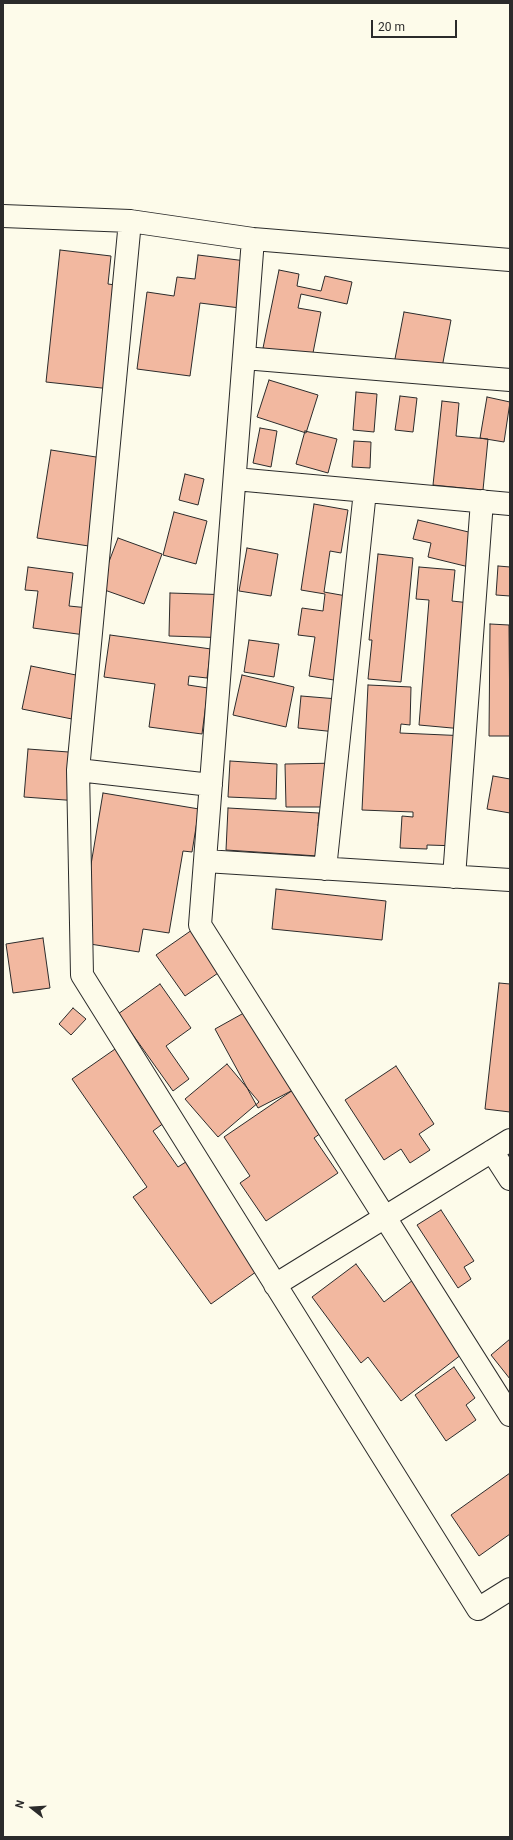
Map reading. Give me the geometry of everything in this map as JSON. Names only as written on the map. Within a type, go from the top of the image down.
[{"type":"street","points":[[3,216],[130,221],[253,239],[510,260]]},
{"type":"street","points":[[130,221],[78,770],[82,975],[478,1609],[510,1589]]},
{"type":"street","points":[[253,239],[200,925],[510,1415]]},
{"type":"street","points":[[244,358],[510,380]]},
{"type":"street","points":[[234,479],[510,504]]},
{"type":"street","points":[[325,869],[365,491]]},
{"type":"street","points":[[454,877],[482,501]]},
{"type":"street","points":[[78,770],[211,784]]},
{"type":"street","points":[[205,861],[510,880]]},
{"type":"street","points":[[275,1285],[501,1146],[510,1179]]},
{"type":"building","points":[[60,250],[111,256],[108,284],[123,286],[111,389],[46,382]]},
{"type":"building","points":[[198,255],[246,261],[240,308],[200,303],[190,376],[137,369],[147,292],[174,296],[177,277],[195,279]]},
{"type":"building","points":[[279,270],[299,274],[297,286],[321,291],[325,276],[352,282],[347,304],[301,294],[298,308],[321,312],[312,358],[263,348]]},
{"type":"building","points":[[404,312],[451,320],[441,373],[394,364]]},
{"type":"building","points":[[269,380],[318,395],[306,433],[257,417]]},
{"type":"building","points":[[356,392],[377,394],[374,432],[353,430]]},
{"type":"building","points":[[400,396],[417,398],[413,432],[395,430]]},
{"type":"building","points":[[487,397],[510,402],[504,442],[480,438]]},
{"type":"building","points":[[442,401],[459,403],[456,436],[488,439],[483,490],[433,485]]},
{"type":"building","points":[[260,428],[277,431],[271,467],[253,463]]},
{"type":"building","points":[[305,431],[337,439],[328,473],[296,464]]},
{"type":"building","points":[[354,441],[371,442],[370,468],[352,467]]},
{"type":"building","points":[[51,450],[109,459],[95,547],[37,538]]},
{"type":"building","points":[[185,474],[204,479],[198,505],[179,500]]},
{"type":"building","points":[[314,504],[348,510],[341,553],[330,551],[324,592],[352,597],[340,681],[309,676],[315,637],[298,635],[302,608],[323,611],[325,594],[301,590]]},
{"type":"building","points":[[174,512],[207,521],[196,564],[163,555]]},
{"type":"building","points":[[418,520],[477,534],[469,567],[428,557],[431,543],[413,539]]},
{"type":"building","points":[[118,538],[162,554],[144,604],[99,588]]},
{"type":"building","points":[[247,548],[278,554],[271,596],[239,591]]},
{"type":"building","points":[[378,554],[413,558],[401,682],[368,679],[372,640],[369,640]]},
{"type":"building","points":[[498,566],[510,567],[510,596],[496,595]]},
{"type":"building","points":[[28,567],[73,573],[69,606],[89,608],[85,635],[33,628],[38,591],[25,590]]},
{"type":"building","points":[[419,567],[455,570],[452,601],[470,603],[474,730],[419,725],[429,600],[416,599]]},
{"type":"building","points":[[170,593],[233,595],[232,638],[169,636]]},
{"type":"building","points":[[490,624],[509,625],[510,736],[489,736]]},
{"type":"building","points":[[110,635],[211,649],[207,678],[189,676],[188,685],[208,688],[202,734],[149,727],[155,684],[104,677]]},
{"type":"building","points":[[249,640],[279,644],[274,677],[244,672]]},
{"type":"building","points":[[31,666],[91,678],[82,721],[22,709]]},
{"type":"building","points":[[242,675],[294,687],[286,727],[233,715]]},
{"type":"building","points":[[368,685],[411,687],[410,725],[401,724],[400,733],[468,736],[460,846],[427,845],[427,849],[400,848],[402,816],[413,817],[413,812],[362,810]]},
{"type":"building","points":[[301,696],[338,699],[336,732],[298,728]]},
{"type":"building","points":[[28,749],[82,753],[79,801],[24,797]]},
{"type":"building","points":[[230,761],[277,764],[276,799],[228,797]]},
{"type":"building","points":[[340,763],[341,807],[286,807],[285,764]]},
{"type":"building","points":[[493,776],[510,779],[510,813],[487,809]]},
{"type":"building","points":[[103,793],[199,809],[192,852],[183,851],[169,933],[143,929],[139,952],[78,942]]},
{"type":"building","points":[[228,808],[319,813],[318,826],[335,827],[333,857],[226,850]]},
{"type":"building","points":[[276,889],[386,901],[382,940],[272,929]]},
{"type":"building","points":[[202,923],[231,964],[185,996],[156,955]]},
{"type":"building","points":[[43,938],[50,988],[13,993],[6,944]]},
{"type":"building","points":[[499,983],[510,984],[510,1112],[485,1109]]},
{"type":"building","points":[[160,984],[191,1028],[166,1046],[189,1079],[173,1091],[118,1014]]},
{"type":"building","points":[[73,1008],[86,1019],[71,1035],[59,1024]]},
{"type":"building","points":[[251,1009],[293,1090],[258,1108],[215,1029]]},
{"type":"building","points":[[118,1047],[168,1120],[153,1131],[178,1167],[195,1156],[260,1269],[211,1304],[133,1197],[147,1187],[72,1079]]},
{"type":"building","points":[[227,1064],[259,1102],[218,1137],[185,1099]]},
{"type":"building","points":[[396,1066],[434,1124],[419,1134],[430,1150],[410,1163],[401,1149],[384,1160],[345,1100]]},
{"type":"building","points":[[293,1090],[321,1133],[314,1138],[338,1173],[266,1221],[240,1183],[250,1176],[224,1137]]},
{"type":"building","points":[[441,1210],[474,1261],[464,1267],[471,1279],[458,1288],[417,1225]]},
{"type":"building","points":[[356,1264],[384,1302],[413,1280],[466,1351],[401,1401],[368,1357],[361,1363],[312,1297]]},
{"type":"building","points":[[510,1339],[510,1379],[491,1355]]},
{"type":"building","points":[[454,1367],[475,1398],[466,1405],[476,1420],[446,1441],[415,1395]]},
{"type":"building","points":[[510,1473],[510,1534],[479,1556],[451,1515]]}]
